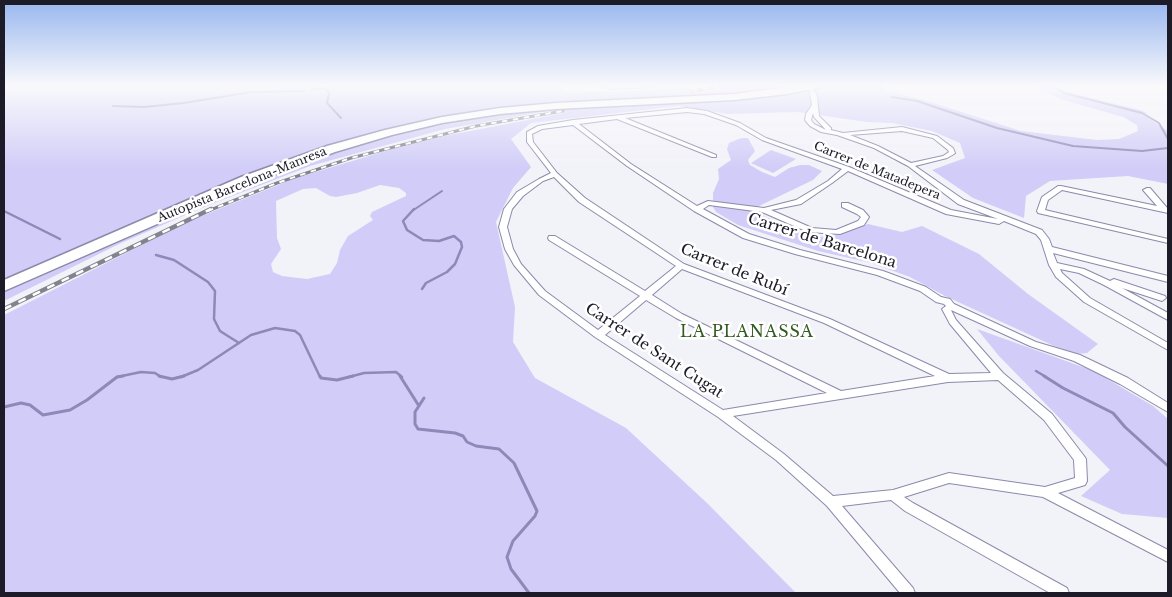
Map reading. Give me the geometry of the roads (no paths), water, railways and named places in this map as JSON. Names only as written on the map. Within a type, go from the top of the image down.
[{"type":"highway","name":"Autopista Barcelona-Manresa","points":[[4,278],[243,175],[318,148],[386,128],[458,113]]},
{"type":"highway","name":"Autopista Barcelona-Manresa","points":[[4,286],[246,180],[330,149],[389,132],[442,120],[488,113]]},
{"type":"street","name":"Carrer de Matadepera","points":[[540,127],[658,113]]},
{"type":"street","name":"Carrer de Matadepera","points":[[709,113],[738,124],[764,139],[847,168],[949,212],[999,222],[1004,218]]},
{"type":"street","points":[[810,113],[808,120],[823,131],[840,134],[876,147],[910,165],[960,202],[1039,232],[1045,239],[1052,265],[1059,275],[1087,300],[1168,347]]},
{"type":"street","points":[[617,117],[714,156]]},
{"type":"street","name":"Carrer de Barcelona","points":[[574,122],[629,165],[697,209],[746,236],[798,252],[880,273],[922,289],[945,305],[953,322],[1000,376],[1048,418],[1080,459],[1081,481],[1045,492]]},
{"type":"street","name":"Carrer de Rubí","points":[[540,127],[529,133],[530,142],[555,174],[582,200],[681,266],[827,321],[948,378]]},
{"type":"street","points":[[840,134],[902,129],[935,137],[951,149],[952,153],[945,157],[910,165]]},
{"type":"street","points":[[764,210],[798,202],[830,182],[847,168]]},
{"type":"street","name":"Carrer de Sant Cugat","points":[[555,174],[541,180],[520,194],[508,209],[503,226],[509,248],[518,265],[542,293],[598,334],[722,414],[948,378],[1000,376]]},
{"type":"street","points":[[1167,212],[1061,188],[1045,199],[1041,211],[1168,241]]},
{"type":"street","points":[[1147,190],[1167,212]]},
{"type":"street","points":[[697,209],[708,203],[764,210],[811,230],[837,232],[861,223],[865,217],[860,212],[845,205]]},
{"type":"street","points":[[552,238],[678,316],[840,396]]},
{"type":"street","points":[[1048,249],[1168,279]]},
{"type":"street","points":[[1052,265],[1081,271],[1097,278],[1168,317]]},
{"type":"street","points":[[598,334],[681,266]]},
{"type":"street","points":[[1097,278],[1162,298]]},
{"type":"street","points":[[945,305],[1033,344],[1077,358],[1124,381],[1168,408]]},
{"type":"street","points":[[722,414],[780,458],[830,502],[908,593]]},
{"type":"street","points":[[830,502],[893,495],[948,478],[1045,492],[1168,556]]},
{"type":"street","points":[[893,495],[909,507],[1062,593]]},
{"type":"waterway","points":[[336,113],[341,118]]},
{"type":"waterway","points":[[952,113],[997,128],[1073,146],[1142,151],[1168,148]]},
{"type":"waterway","points":[[1141,113],[1159,123],[1168,139]]},
{"type":"waterway","points":[[412,211],[442,191]]},
{"type":"waterway","points":[[4,211],[60,239]]},
{"type":"waterway","points":[[412,211],[403,221],[407,230],[423,240],[439,241],[454,236],[461,242],[462,247],[455,264],[447,272],[426,283],[422,289]]},
{"type":"waterway","points":[[156,255],[174,260],[208,282],[215,291],[214,319],[220,331],[239,343]]},
{"type":"waterway","points":[[239,343],[251,335],[275,328],[295,331],[300,335],[320,377]]},
{"type":"waterway","points":[[183,376],[198,370],[239,343]]},
{"type":"waterway","points":[[1036,371],[1046,377]]},
{"type":"waterway","points":[[117,377],[141,372],[155,373],[160,376]]},
{"type":"waterway","points":[[349,377],[364,373],[396,372],[402,377]]},
{"type":"waterway","points":[[117,377],[123,376]]},
{"type":"waterway","points":[[160,376],[172,379],[183,376]]},
{"type":"waterway","points":[[320,376],[321,378],[337,380],[349,377]]},
{"type":"waterway","points":[[349,377],[353,376]]},
{"type":"waterway","points":[[400,376],[419,406]]},
{"type":"waterway","points":[[1044,376],[1063,388],[1113,413],[1125,427],[1168,466]]},
{"type":"waterway","points":[[4,407],[21,403],[30,405],[43,415],[70,410],[87,400],[117,377]]},
{"type":"waterway","points":[[419,406],[424,398]]},
{"type":"waterway","points":[[419,406],[415,412],[415,424],[418,429],[455,433],[463,436],[467,442],[476,446],[499,449],[514,463],[537,511],[535,516],[513,541],[507,557],[511,569],[529,593]]},
{"type":"railway","points":[[208,211],[277,183],[351,158],[476,126],[552,113]]},
{"type":"railway","points":[[4,309],[211,209]]},
{"type":"district","name":"LA PLANASSA","points":[[747,332]]}]
